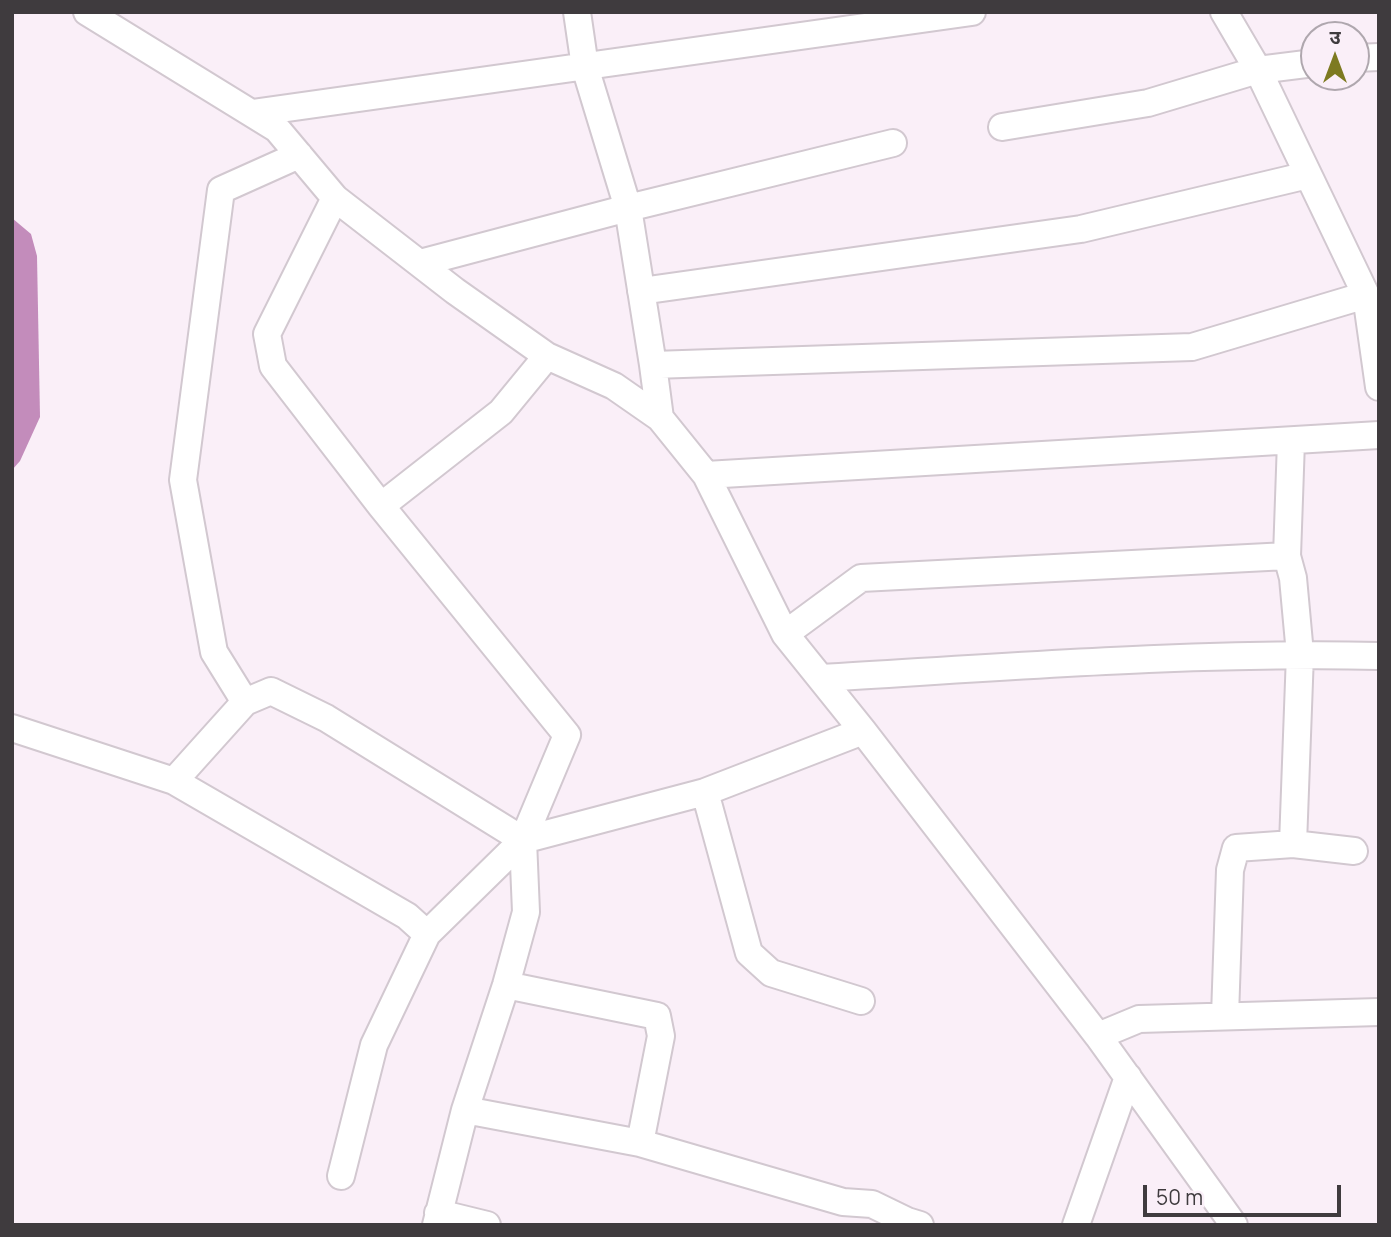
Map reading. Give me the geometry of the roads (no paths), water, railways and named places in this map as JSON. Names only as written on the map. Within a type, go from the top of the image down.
[{"type":"street","points":[[87,12],[277,129],[335,198],[420,264],[547,356],[614,386],[660,418],[706,475],[785,634],[1098,1036],[1234,1225]]},
{"type":"street","points":[[577,12],[585,67],[628,208],[660,418]]},
{"type":"street","points":[[252,113],[972,12]]},
{"type":"street","points":[[1224,12],[1258,70],[1366,295],[1379,387]]},
{"type":"street","points":[[1002,127],[1148,103],[1258,70],[1300,65]]},
{"type":"street","points":[[420,264],[628,208],[893,143]]},
{"type":"street","points":[[245,702],[214,652],[183,480],[220,190],[299,155]]},
{"type":"street","points":[[641,291],[1081,229],[1308,175]]},
{"type":"street","points":[[335,198],[267,334],[273,366],[381,506],[567,735],[523,840],[427,933],[374,1045],[341,1176]]},
{"type":"street","points":[[653,365],[1192,347],[1366,295]]},
{"type":"street","points":[[381,506],[502,412],[547,356]]},
{"type":"street","points":[[706,475],[1379,435]]},
{"type":"street","points":[[1291,441],[1287,556],[1293,578],[1300,654],[1293,844]]},
{"type":"street","points":[[785,634],[861,578],[1287,556]]},
{"type":"street","points":[[821,678],[1175,657],[1300,654],[1379,656]]},
{"type":"street","points":[[174,781],[245,702],[271,691],[326,718],[523,840],[705,792],[863,731]]},
{"type":"street","points":[[12,728],[174,781],[407,916],[427,933]]},
{"type":"street","points":[[705,792],[749,953],[771,973],[861,1001]]},
{"type":"street","points":[[487,1225],[437,1219],[465,1110],[506,985],[526,912],[523,840]]},
{"type":"street","points":[[1225,1016],[1230,870],[1236,848],[1293,844],[1354,851]]},
{"type":"street","points":[[506,985],[657,1016],[661,1036],[640,1143]]},
{"type":"street","points":[[1098,1036],[1139,1019],[1379,1012]]},
{"type":"street","points":[[1076,1225],[1128,1077]]},
{"type":"street","points":[[465,1110],[640,1143],[843,1202],[872,1204],[907,1222],[920,1225]]}]
